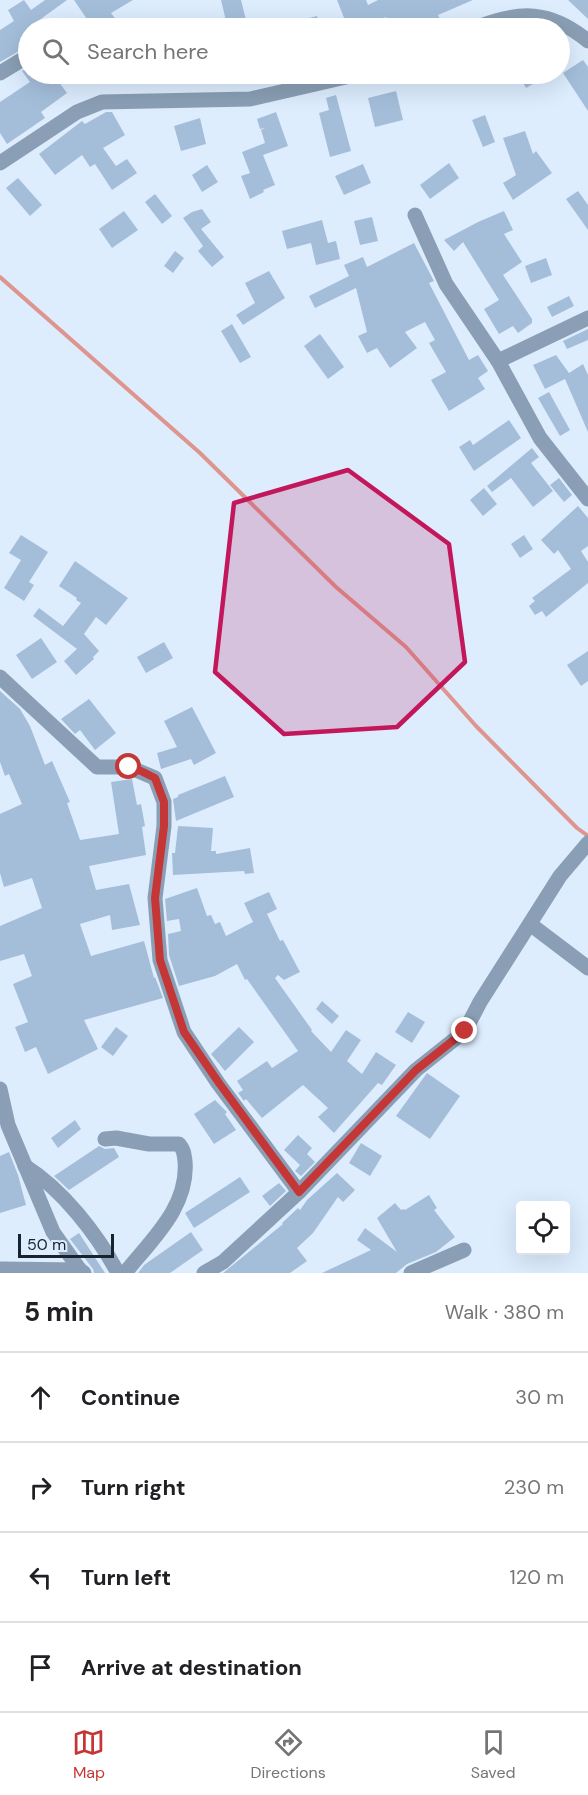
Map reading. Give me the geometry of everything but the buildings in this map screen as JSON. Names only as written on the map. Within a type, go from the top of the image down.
[{"type":"street","points":[[508,18],[537,15],[548,18]]},
{"type":"street","points":[[570,29],[588,41]]},
{"type":"street","points":[[0,74],[18,62]]},
{"type":"street","points":[[0,163],[77,112],[102,102],[250,99],[315,84]]},
{"type":"street","points":[[415,215],[446,284],[498,362],[540,438],[588,499]]},
{"type":"street","points":[[498,362],[588,318]]},
{"type":"street","points":[[0,677],[97,767],[129,767],[155,778],[164,802],[164,826],[155,898],[160,960],[184,1032],[299,1192]]},
{"type":"street","points":[[204,1273],[223,1262],[299,1192],[416,1070],[465,1031],[480,1002],[560,876],[587,843]]},
{"type":"street","points":[[530,924],[588,968]]},
{"type":"street","points":[[0,1089],[8,1125],[53,1232],[82,1272]]},
{"type":"street","points":[[105,1139],[116,1138],[149,1144],[179,1144],[183,1149],[185,1170],[182,1196],[155,1238],[125,1273]]},
{"type":"street","points":[[25,1166],[39,1175],[80,1216],[104,1246],[118,1273]]},
{"type":"street","points":[[411,1273],[464,1250]]},
{"type":"street","points":[[0,1269],[82,1272]]},
{"type":"highlighted area","points":[[348,470],[449,544],[465,662],[397,727],[284,734],[215,672],[234,503]]},
{"type":"waterway","points":[[0,277],[200,453],[336,587],[406,647],[476,726],[577,828],[588,836]]},
{"type":"route","points":[[129,767],[155,778],[164,802],[164,826],[155,898],[160,960],[184,1032],[299,1192],[416,1070],[465,1031]]}]
